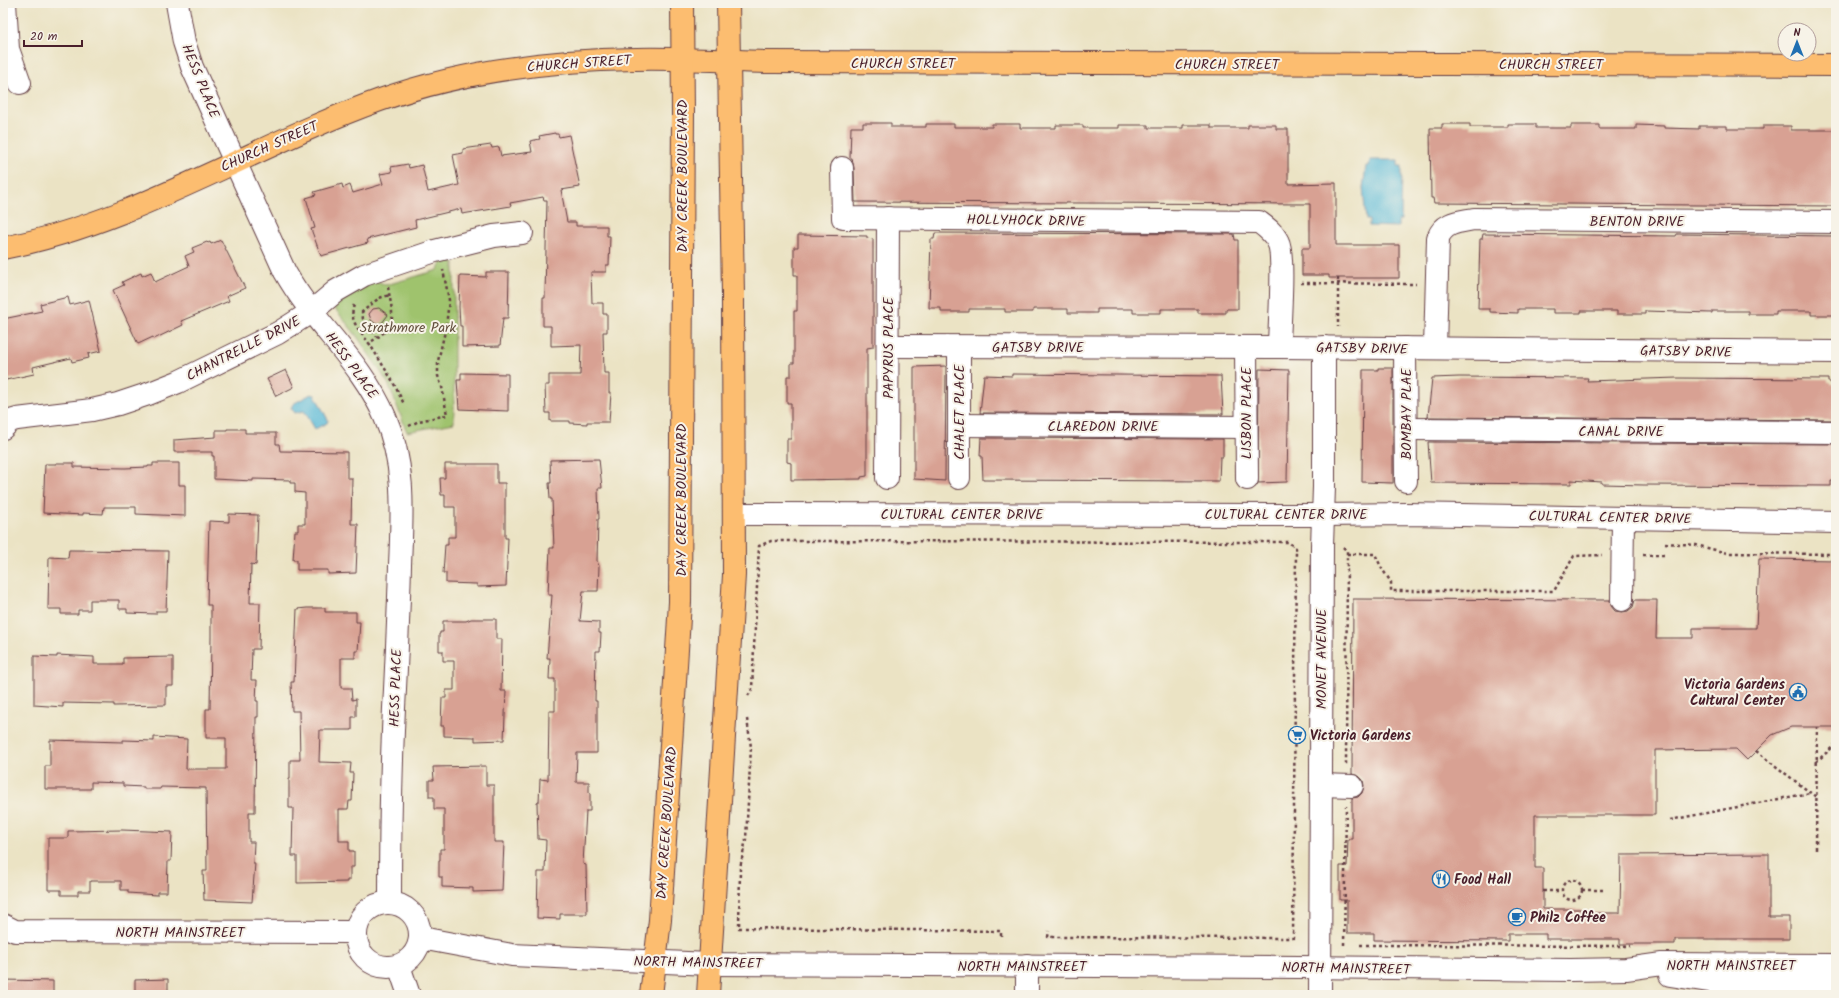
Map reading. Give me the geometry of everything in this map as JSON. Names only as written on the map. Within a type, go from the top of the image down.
[{"type":"main road","name":"DAY CREEK BOULEVARD","points":[[651,995],[659,928],[680,602],[682,3]]},
{"type":"main road","points":[[708,995],[734,575],[735,514],[733,295],[728,3]]},
{"type":"main road","name":"CHURCH STREET","points":[[3,248],[86,225],[152,200],[306,129],[420,86],[514,67],[568,62],[636,59],[729,61],[1836,65]]},
{"type":"street","points":[[4,3],[8,49],[20,83]]},
{"type":"street","name":"HESS PLACE","points":[[177,3],[184,42],[192,67],[285,272],[311,312],[342,348],[368,384],[385,417],[396,446],[401,476],[402,516],[390,902]]},
{"type":"street","name":"HOLLYHOCK DRIVE","points":[[842,168],[843,218],[1259,222],[1271,231],[1279,243],[1280,283]]},
{"type":"street","name":"PAPYRUS PLACE","points":[[887,478],[888,218]]},
{"type":"street","name":"BENTON DRIVE","points":[[1436,284],[1436,251],[1441,230],[1453,223],[1474,219],[1836,222]]},
{"type":"street","name":"CHANTRELLE DRIVE","points":[[3,428],[10,421],[17,419],[92,410],[118,404],[148,394],[178,382],[278,333],[311,312],[336,291],[350,282],[386,267],[476,240],[494,236],[522,233]]},
{"type":"street","points":[[1279,347],[1280,283]]},
{"type":"street","points":[[1435,348],[1436,284]]},
{"type":"street","name":"GATSBY DRIVE","points":[[888,346],[1331,347],[1836,352]]},
{"type":"street","name":"CHALET PLACE","points":[[959,347],[959,478]]},
{"type":"street","name":"LISBON PLACE","points":[[1246,347],[1247,479]]},
{"type":"street","name":"MONET AVENUE","points":[[1329,992],[1321,967],[1321,785],[1322,554],[1331,347]]},
{"type":"street","name":"BOMBAY PLAE","points":[[1405,348],[1406,480]]},
{"type":"street","name":"CLAREDON DRIVE","points":[[959,425],[1246,427]]},
{"type":"street","name":"CANAL DRIVE","points":[[1406,430],[1836,432]]},
{"type":"street","name":"CULTURAL CENTER DRIVE","points":[[735,514],[1406,514],[1836,522]]},
{"type":"street","points":[[1622,600],[1624,518]]},
{"type":"street","points":[[1321,785],[1349,786]]},
{"type":"street","points":[[390,902],[402,906],[410,912],[416,920],[421,938],[419,947],[414,956],[399,966],[388,968],[378,966],[368,961],[361,953],[356,943],[356,932],[358,922],[364,913],[372,907],[390,902]]},
{"type":"street","name":"NORTH MAINSTREET","points":[[4,926],[14,931],[356,932]]},
{"type":"street","name":"NORTH MAINSTREET","points":[[421,938],[512,956],[709,964],[1321,967],[1563,970],[1626,969],[1662,964],[1836,965]]},
{"type":"street","points":[[1027,965],[1027,995]]},
{"type":"street","points":[[399,966],[408,994]]},
{"type":"street","name":"NORTH MAINSTREET","points":[[1626,969],[1734,985],[1836,985]]},
{"type":"path","points":[[396,446],[409,426],[419,421],[448,415],[438,376],[438,361],[446,327],[449,300],[444,270],[437,272]]},
{"type":"path","points":[[1331,347],[1338,278]]},
{"type":"path","points":[[1280,283],[1436,284]]},
{"type":"path","points":[[380,287],[395,285]]},
{"type":"path","points":[[370,343],[390,328],[392,322],[392,306],[388,287]]},
{"type":"path","points":[[378,338],[362,319],[362,312],[379,298],[390,295]]},
{"type":"path","points":[[359,300],[352,310],[353,321],[370,343],[392,380],[405,408]]},
{"type":"path","points":[[408,420],[409,426]]},
{"type":"path","points":[[747,697],[752,689],[759,546],[772,541],[1288,542],[1296,548]]},
{"type":"path","points":[[1665,544],[1696,545],[1727,553],[1836,554]]},
{"type":"path","points":[[1296,548],[1300,546]]},
{"type":"path","points":[[1343,547],[1347,550],[1349,786],[1344,945],[1352,945]]},
{"type":"path","points":[[1293,938],[1296,548]]},
{"type":"path","points":[[1347,554],[1375,554],[1382,570],[1391,582],[1391,591],[1554,591],[1574,556],[1665,555]]},
{"type":"path","points":[[747,712],[751,747],[746,839],[740,868],[739,928],[1001,931],[1001,938]]},
{"type":"path","points":[[1816,849],[1817,727]]},
{"type":"path","points":[[1816,762],[1836,744]]},
{"type":"path","points":[[1756,751],[1816,798]]},
{"type":"path","points":[[1670,820],[1810,793]]},
{"type":"path","points":[[1572,880],[1580,884],[1582,890],[1580,896],[1574,900],[1567,899],[1561,891],[1563,884],[1572,880]]},
{"type":"path","points":[[1582,890],[1605,890]]},
{"type":"path","points":[[1543,891],[1561,891]]},
{"type":"path","points":[[1050,931],[1046,938],[1300,938]]},
{"type":"path","points":[[1359,945],[1605,946]]},
{"type":"path","points":[[1329,992],[1348,995]]},
{"type":"path","points":[[1058,995],[1061,993],[1213,995]]},
{"type":"path","points":[[1403,995],[1414,993],[1552,995]]},
{"type":"path","points":[[1598,995],[1667,994]]},
{"type":"green space","name":"Strathmore Park","points":[[454,256],[454,423],[407,432],[388,383],[356,335],[332,305],[375,280],[386,285],[438,270],[442,260]]},
{"type":"water","points":[[1370,160],[1398,160],[1398,166],[1402,166],[1401,220],[1398,220],[1398,227],[1369,226],[1369,220],[1366,220],[1363,188],[1366,166],[1369,166]]},
{"type":"water","points":[[311,394],[315,395],[328,420],[327,423],[315,429],[305,412],[295,413],[291,408],[293,404]]},
{"type":"building","points":[[863,123],[891,123],[891,127],[926,127],[926,124],[954,124],[954,127],[992,127],[992,124],[1020,124],[1020,128],[1056,128],[1056,125],[1083,125],[1083,128],[1119,128],[1119,125],[1148,125],[1148,128],[1183,128],[1183,125],[1211,125],[1211,128],[1248,128],[1248,125],[1276,125],[1276,129],[1288,129],[1288,184],[1336,183],[1336,245],[1399,245],[1399,278],[1329,278],[1329,275],[1302,275],[1302,248],[1310,248],[1310,204],[855,202],[854,168],[852,158],[850,158],[851,127],[863,127]]},
{"type":"building","points":[[1442,124],[1470,124],[1470,127],[1508,127],[1508,124],[1536,124],[1536,128],[1571,128],[1571,125],[1599,125],[1599,129],[1636,129],[1636,125],[1664,126],[1664,128],[1699,129],[1699,126],[1727,126],[1727,129],[1763,129],[1763,126],[1791,126],[1791,130],[1836,130],[1836,206],[1434,203],[1433,198],[1431,198],[1430,128],[1442,128]]},
{"type":"building","points":[[555,133],[558,134],[559,137],[569,135],[580,187],[561,190],[567,222],[576,222],[576,226],[607,226],[607,236],[610,236],[609,265],[606,265],[606,272],[591,272],[592,303],[603,303],[603,314],[607,314],[607,332],[603,332],[604,373],[609,373],[609,393],[611,393],[609,422],[587,422],[587,424],[570,423],[570,421],[550,421],[550,413],[546,413],[545,385],[549,385],[549,375],[580,375],[581,345],[551,346],[551,326],[543,326],[547,200],[544,200],[543,197],[510,203],[511,206],[462,214],[461,209],[415,220],[416,227],[367,239],[368,243],[321,256],[311,229],[315,228],[306,198],[316,195],[314,192],[342,184],[343,188],[350,185],[353,193],[383,184],[380,174],[392,172],[391,167],[408,164],[409,168],[422,165],[428,192],[459,185],[453,155],[463,153],[463,149],[491,145],[492,148],[499,147],[501,156],[532,152],[530,141],[540,139],[539,136]]},
{"type":"building","points":[[935,233],[1234,234],[1235,240],[1238,240],[1238,309],[1226,309],[1226,313],[1198,313],[1198,309],[1161,309],[1161,313],[1133,313],[1133,309],[1097,309],[1097,313],[1068,313],[1068,309],[1033,309],[1033,312],[1005,312],[1005,309],[969,309],[969,312],[941,312],[941,308],[929,308],[931,239],[934,239]]},
{"type":"building","points":[[1483,234],[1836,236],[1836,315],[1811,315],[1811,311],[1776,311],[1776,314],[1748,314],[1748,311],[1712,311],[1712,313],[1645,311],[1645,314],[1617,314],[1617,311],[1553,313],[1553,309],[1518,309],[1518,313],[1490,312],[1490,309],[1478,309],[1480,239],[1482,239]]},
{"type":"building","points":[[798,235],[867,236],[867,238],[873,239],[873,347],[867,348],[867,476],[861,477],[861,479],[791,480],[791,463],[787,462],[787,439],[791,439],[791,403],[787,403],[787,376],[791,376],[791,363],[794,363],[794,311],[797,311],[797,275],[794,275],[794,247],[798,247]]},
{"type":"building","points":[[221,240],[245,288],[227,296],[229,301],[181,321],[183,325],[154,339],[153,337],[138,344],[113,290],[124,285],[122,282],[141,273],[142,276],[151,272],[155,282],[189,266],[185,256],[194,252],[192,248],[207,242],[210,242],[211,244]]},
{"type":"building","points":[[486,272],[509,272],[508,318],[503,318],[500,346],[462,347],[462,326],[460,326],[459,307],[460,276],[486,277]]},
{"type":"building","points":[[68,297],[70,305],[89,300],[101,351],[88,354],[89,358],[72,362],[71,358],[33,367],[34,374],[6,380],[3,366],[3,319],[42,311],[40,304]]},
{"type":"building","points":[[379,308],[388,315],[382,323],[376,324],[371,320],[369,314],[373,309]]},
{"type":"building","points":[[946,366],[945,481],[914,479],[914,367]]},
{"type":"building","points":[[1378,368],[1393,368],[1393,483],[1362,482],[1363,370],[1378,370]]},
{"type":"building","points":[[1259,369],[1289,370],[1287,482],[1258,483]]},
{"type":"building","points":[[286,370],[294,387],[276,396],[267,379]]},
{"type":"building","points":[[461,373],[508,374],[508,411],[459,409],[457,380],[461,380]]},
{"type":"building","points":[[1012,374],[1221,376],[1223,414],[980,413],[984,375],[1012,376]]},
{"type":"building","points":[[1432,378],[1588,378],[1587,381],[1677,378],[1828,379],[1828,382],[1831,382],[1831,384],[1836,384],[1836,420],[1428,417]]},
{"type":"building","points":[[245,429],[245,433],[276,433],[276,444],[279,444],[280,451],[347,452],[347,478],[352,478],[351,524],[358,524],[356,573],[328,574],[328,570],[297,570],[297,560],[293,560],[295,531],[298,531],[298,524],[305,524],[305,493],[295,492],[295,483],[290,483],[290,480],[253,479],[253,481],[214,479],[214,456],[212,456],[212,452],[174,452],[174,440],[216,437],[216,430]]},
{"type":"building","points":[[981,438],[1223,439],[1223,457],[1220,457],[1219,481],[983,480],[982,456],[980,456]]},
{"type":"building","points":[[1428,442],[1836,444],[1836,481],[1831,481],[1831,486],[1644,485],[1602,484],[1602,482],[1571,480],[1571,484],[1431,483]]},
{"type":"building","points":[[599,459],[602,488],[598,488],[598,591],[583,591],[580,621],[599,622],[599,633],[601,633],[600,651],[596,651],[595,701],[597,701],[597,753],[577,753],[576,782],[589,782],[590,793],[590,811],[586,811],[583,864],[586,865],[587,914],[560,914],[560,919],[537,918],[538,872],[545,872],[546,840],[538,839],[537,802],[539,802],[540,779],[548,780],[549,711],[555,711],[555,679],[549,679],[550,658],[547,658],[552,595],[548,595],[550,548],[554,548],[552,499],[550,499],[549,483],[551,483],[550,460]]},
{"type":"building","points":[[74,463],[74,467],[125,468],[148,467],[153,466],[153,463],[179,463],[179,485],[185,485],[185,516],[136,514],[136,507],[104,507],[103,514],[83,513],[83,515],[43,513],[45,464]]},
{"type":"building","points":[[445,464],[497,464],[497,483],[505,483],[505,538],[508,538],[506,586],[477,587],[477,584],[446,583],[446,573],[443,573],[445,545],[448,545],[448,537],[455,537],[455,507],[445,507],[445,495],[441,495],[440,478],[445,478]]},
{"type":"building","points":[[229,514],[258,515],[256,565],[251,564],[250,603],[260,603],[259,649],[252,649],[251,680],[257,680],[256,701],[258,701],[258,717],[256,717],[255,812],[249,812],[249,842],[254,842],[253,863],[255,863],[252,902],[204,900],[203,871],[207,871],[206,788],[161,787],[160,789],[144,789],[144,787],[123,786],[123,783],[91,782],[91,789],[45,789],[45,766],[50,766],[50,740],[123,742],[123,740],[154,741],[154,737],[187,739],[186,769],[226,769],[226,738],[206,738],[206,709],[210,709],[211,637],[211,605],[207,605],[209,521],[229,522]]},
{"type":"building","points":[[69,550],[168,551],[166,611],[156,611],[156,614],[127,613],[127,609],[119,609],[119,600],[90,600],[90,610],[78,610],[78,614],[61,614],[61,609],[48,609],[49,557],[68,558]]},
{"type":"building","points":[[1759,559],[1836,560],[1836,727],[1791,727],[1772,735],[1747,760],[1736,749],[1655,750],[1655,815],[1535,815],[1535,868],[1543,868],[1543,909],[1581,909],[1581,913],[1620,913],[1621,855],[1769,854],[1769,917],[1789,917],[1789,939],[1675,939],[1675,944],[1620,944],[1620,939],[1546,939],[1546,934],[1508,934],[1508,941],[1374,940],[1374,933],[1347,933],[1347,900],[1340,900],[1340,866],[1347,866],[1348,839],[1352,839],[1352,798],[1358,797],[1362,793],[1364,786],[1363,780],[1359,776],[1352,774],[1353,599],[1610,600],[1611,606],[1615,611],[1622,612],[1628,611],[1633,607],[1635,600],[1657,600],[1656,638],[1693,638],[1693,628],[1756,628]]},
{"type":"building","points":[[325,608],[325,612],[356,612],[356,622],[360,622],[358,651],[355,651],[355,658],[341,658],[341,688],[351,688],[352,700],[356,699],[356,717],[352,717],[352,730],[320,730],[319,762],[351,763],[350,773],[353,773],[352,801],[349,801],[348,809],[339,809],[339,841],[349,841],[349,851],[354,851],[354,867],[350,867],[350,880],[347,880],[347,882],[297,883],[297,856],[292,856],[293,808],[289,808],[290,760],[300,760],[299,711],[292,711],[291,682],[294,682],[297,609]]},
{"type":"building","points":[[471,619],[496,619],[496,639],[502,639],[501,691],[506,691],[504,740],[475,741],[475,737],[444,736],[444,726],[441,726],[442,698],[446,698],[446,690],[454,690],[454,661],[443,661],[443,651],[439,651],[439,634],[440,632],[443,632],[443,621],[466,621]]},
{"type":"building","points":[[57,655],[94,657],[94,664],[123,664],[123,658],[173,657],[173,686],[166,686],[166,705],[114,706],[114,704],[63,703],[63,707],[34,705],[34,656],[57,657]]},
{"type":"building","points":[[486,766],[486,785],[494,785],[494,842],[504,842],[502,891],[473,892],[473,888],[442,887],[442,877],[439,877],[439,861],[440,849],[444,849],[444,809],[434,809],[434,797],[429,797],[429,780],[434,780],[433,767]]},
{"type":"building","points":[[122,830],[172,832],[171,861],[168,861],[167,892],[157,892],[157,895],[128,893],[128,890],[121,890],[121,881],[90,881],[90,891],[78,891],[78,895],[61,895],[61,890],[48,890],[48,838],[68,838],[68,831]]},
{"type":"building","points":[[168,979],[168,995],[135,995],[135,980]]},
{"type":"building","points":[[3,980],[53,981],[53,995],[3,995]]},
{"type":"place","name":"Victoria Gardens Cultural Center","points":[[1798,692]]},
{"type":"place","name":"Victoria Gardens","points":[[1297,735]]},
{"type":"place","name":"Food Hall","points":[[1441,879]]},
{"type":"place","name":"Philz Coffee","points":[[1517,917]]}]
